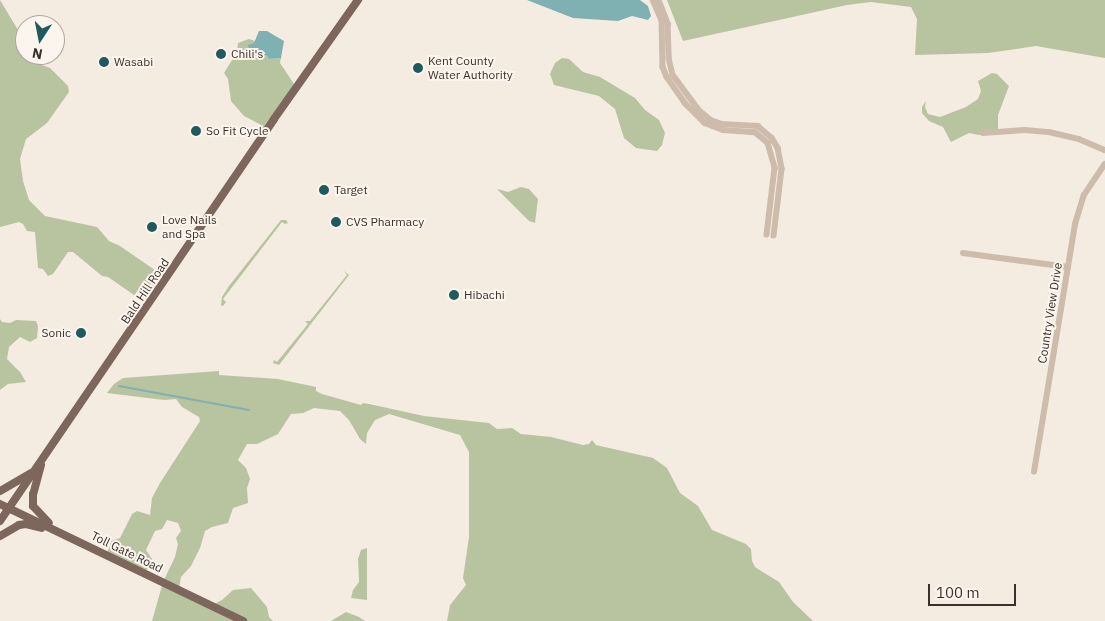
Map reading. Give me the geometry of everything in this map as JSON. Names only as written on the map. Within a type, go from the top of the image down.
[{"type":"main road","name":"Bald Hill Road","points":[[0,520],[274,118],[358,0]]},
{"type":"main road","points":[[44,457],[33,494],[33,506],[44,520],[62,533]]},
{"type":"main road","points":[[0,491],[36,468]]},
{"type":"main road","name":"Toll Gate Road","points":[[0,504],[244,621]]},
{"type":"main road","points":[[0,536],[16,526],[26,524],[62,533]]},
{"type":"street","points":[[653,0],[662,20],[663,67],[667,77],[685,103],[705,123],[723,130],[755,132],[768,143],[775,168],[770,236],[782,169],[778,148],[772,138],[762,128],[754,125],[722,124],[704,115],[695,105],[673,75],[668,24],[659,0]]},
{"type":"street","points":[[983,133],[1025,130],[1049,132],[1079,138],[1105,150]]},
{"type":"street","name":"Country View Drive","points":[[1034,472],[1080,203],[1092,180],[1105,164]]},
{"type":"street","points":[[964,253],[1068,267]]},
{"type":"green space","points":[[0,0],[15,25],[15,65],[42,65],[50,68],[68,86],[69,92],[47,123],[26,139],[20,159],[23,181],[29,200],[45,216],[97,227],[109,241],[120,246],[168,279],[150,306],[108,277],[102,276],[73,252],[68,252],[53,274],[48,276],[43,269],[38,268],[35,232],[27,231],[23,224],[19,222],[0,227]]},
{"type":"green space","points":[[667,0],[1105,0],[1105,58],[1036,46],[988,53],[915,55],[917,19],[911,7],[871,2],[847,5],[683,41]]},
{"type":"green space","points":[[249,39],[255,41],[260,54],[266,55],[269,59],[281,58],[280,63],[294,84],[264,134],[261,125],[244,116],[231,101],[228,79],[224,73],[237,52],[238,43]]},
{"type":"green space","points":[[562,58],[569,59],[583,72],[600,77],[635,98],[645,110],[659,120],[665,133],[662,145],[657,151],[636,148],[624,138],[615,109],[599,96],[554,85],[550,74],[555,63]]},
{"type":"green space","points":[[992,73],[997,74],[1009,86],[998,115],[998,131],[979,135],[969,133],[951,142],[943,127],[929,121],[922,113],[922,107],[926,101],[925,107],[928,114],[940,117],[966,107],[978,99],[981,91],[978,81]]},
{"type":"green space","points":[[521,187],[529,189],[538,199],[535,223],[529,221],[497,189],[508,192]]},
{"type":"green space","points":[[281,220],[286,220],[288,223],[282,222],[223,299],[226,302],[223,306],[221,305],[222,297],[229,286]]},
{"type":"green space","points":[[344,271],[349,275],[279,365],[273,363],[274,360],[277,362],[308,324],[305,321],[310,321],[347,275]]},
{"type":"green space","points":[[0,319],[2,322],[10,323],[16,320],[36,321],[38,326],[37,338],[30,342],[20,337],[9,347],[7,359],[20,372],[26,382],[8,384],[0,390]]},
{"type":"green space","points":[[219,371],[219,375],[278,379],[316,387],[316,391],[322,394],[361,405],[363,403],[424,416],[489,423],[497,429],[512,428],[521,434],[551,437],[583,445],[589,444],[592,440],[596,445],[653,458],[667,468],[680,493],[698,506],[712,530],[746,544],[751,549],[752,561],[755,567],[779,582],[793,602],[813,621],[447,621],[450,605],[466,585],[463,578],[469,537],[469,452],[460,435],[389,414],[375,420],[367,433],[366,444],[360,439],[349,420],[340,411],[314,408],[303,413],[291,414],[278,434],[257,444],[247,444],[238,460],[246,468],[250,479],[247,488],[248,503],[233,508],[228,523],[205,531],[200,548],[191,566],[181,577],[179,589],[212,605],[222,600],[233,590],[251,588],[267,607],[269,617],[273,621],[152,621],[163,582],[175,557],[178,544],[176,538],[181,531],[178,523],[167,520],[162,529],[155,531],[146,550],[152,559],[145,573],[107,554],[111,541],[120,538],[132,514],[137,511],[150,515],[152,498],[200,421],[199,417],[182,407],[176,399],[164,400],[107,393],[114,384],[123,378]]},
{"type":"green space","points":[[367,548],[367,600],[351,598],[353,590],[359,582],[358,559],[361,550]]},
{"type":"green space","points":[[346,612],[359,617],[365,621],[331,621]]},
{"type":"water","points":[[527,0],[640,0],[648,6],[651,16],[648,20],[632,16],[618,21],[573,18]]},
{"type":"water","points":[[259,31],[267,31],[284,41],[281,58],[269,59],[266,55],[256,56],[250,53],[248,45],[254,43]]},
{"type":"waterway","points":[[119,386],[249,410]]},
{"type":"place","name":"Chili's","points":[[221,54]]},
{"type":"place","name":"Wasabi","points":[[104,62]]},
{"type":"place","name":"Kent County Water Authority","points":[[418,68]]},
{"type":"place","name":"So Fit Cycle","points":[[196,131]]},
{"type":"place","name":"Target","points":[[324,190]]},
{"type":"place","name":"CVS Pharmacy","points":[[336,222]]},
{"type":"place","name":"Love Nails and Spa","points":[[152,227]]},
{"type":"place","name":"Hibachi","points":[[454,295]]},
{"type":"place","name":"Sonic","points":[[81,333]]}]
